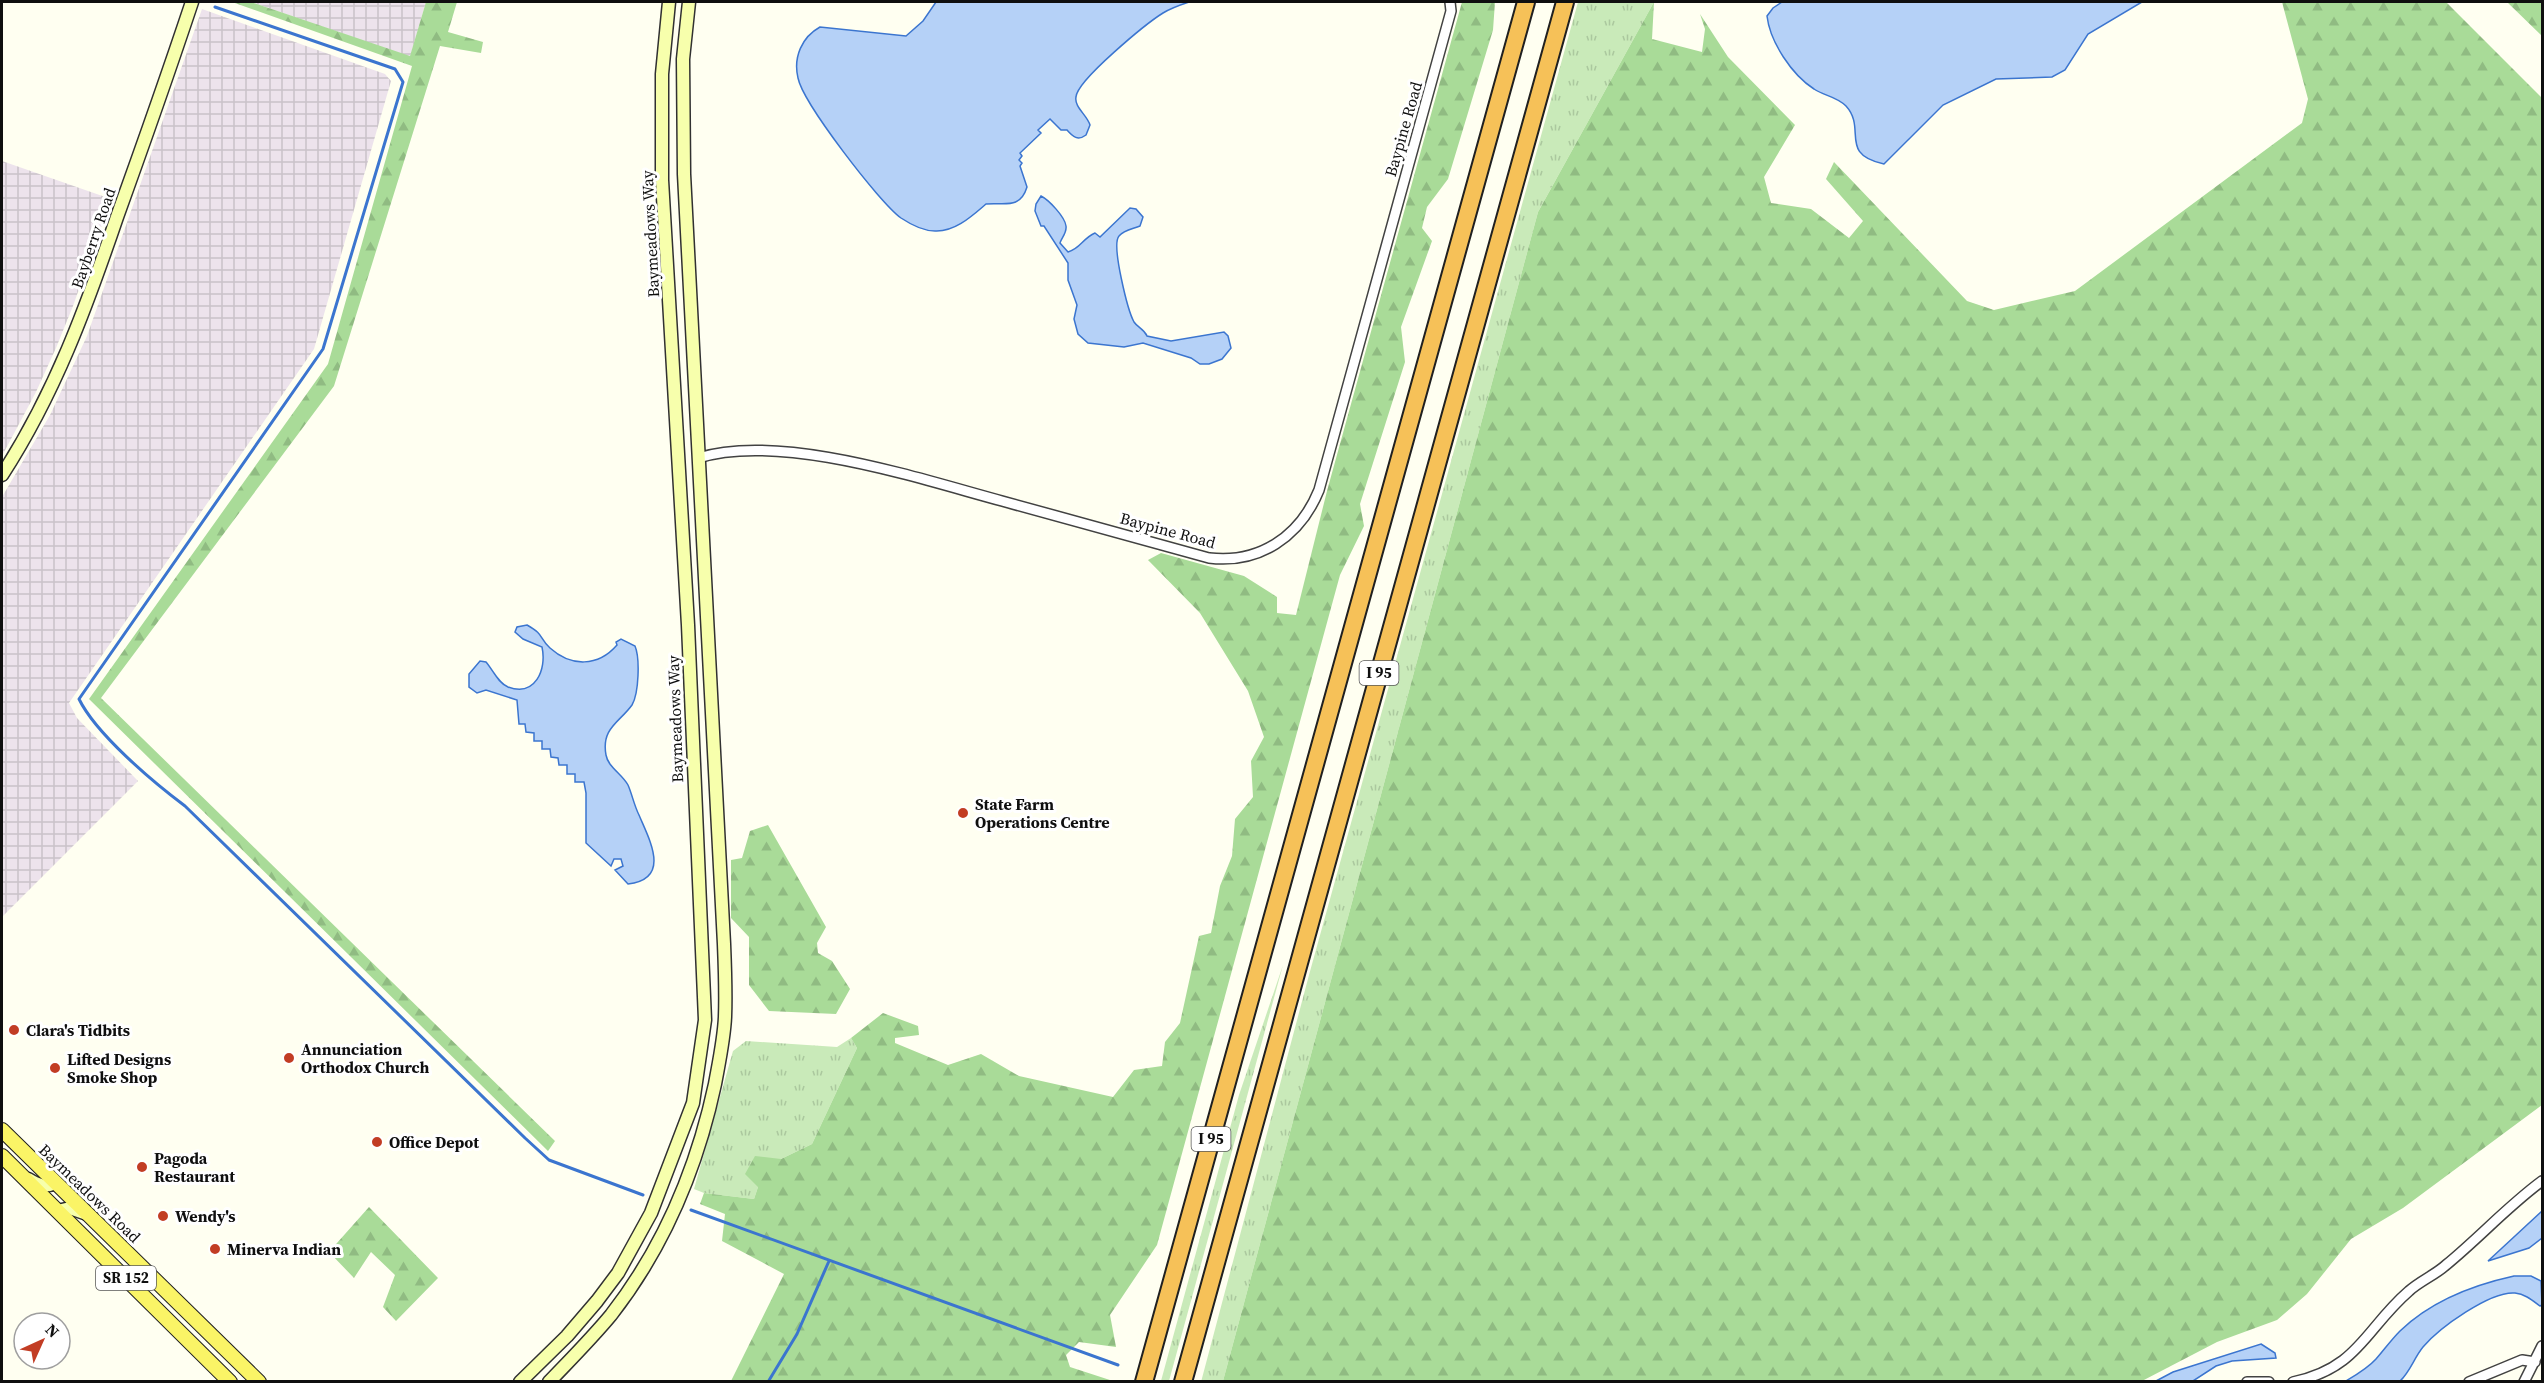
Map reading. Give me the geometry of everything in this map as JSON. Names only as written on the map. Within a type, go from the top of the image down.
[{"type":"highway","name":"I 95","points":[[1144,1382],[1526,2]]},
{"type":"highway","name":"I 95","points":[[1184,1382],[1565,2]]},
{"type":"main road","name":"Baymeadows Road","points":[[2,1130],[259,1382]]},
{"type":"main road","name":"SR 152","points":[[2,1156],[230,1382]]},
{"type":"street","name":"Bayberry Road","points":[[2,474],[53,383],[81,322],[192,2]]},
{"type":"street","name":"Baymeadows Way","points":[[520,1382],[567,1336],[618,1273],[651,1213],[693,1103],[705,1020],[688,625],[662,180],[662,74],[669,2]]},
{"type":"street","points":[[549,1382],[611,1314],[645,1265],[676,1206],[694,1164],[708,1116],[721,1054],[725,1018],[724,944],[682,132],[683,59],[689,2]]},
{"type":"street","name":"Baypine Road","points":[[699,458],[718,452],[751,450],[848,461],[924,479],[1209,558],[1234,558],[1272,547],[1296,529],[1306,517],[1319,490],[1451,11],[1450,2]]},
{"type":"street","points":[[21,1176],[39,1185],[48,1186],[56,1183]]},
{"type":"street","points":[[2293,1382],[2306,1379],[2344,1361],[2406,1293],[2420,1281],[2444,1268],[2542,1181]]},
{"type":"street","points":[[58,1211],[70,1208],[87,1214]]},
{"type":"street","points":[[597,1300],[611,1314]]},
{"type":"street","points":[[2524,1382],[2542,1346]]},
{"type":"street","points":[[2469,1382],[2523,1360],[2535,1362]]},
{"type":"street","points":[[2247,1382],[2269,1382]]},
{"type":"shaded area","points":[[251,2],[426,2],[410,57]]},
{"type":"shaded area","points":[[202,9],[385,74],[391,81],[314,349],[69,703],[77,718],[138,781],[2,917],[2,497],[50,415],[87,336]]},
{"type":"shaded area","points":[[2,161],[111,199],[56,348],[2,456]]},
{"type":"green space","points":[[232,2],[251,2],[410,56],[426,2],[457,2],[448,32],[483,42],[481,53],[440,46],[334,386],[101,698],[555,1141],[548,1151],[89,699],[328,364],[412,66]]},
{"type":"green space","points":[[1462,2],[1495,2],[1493,30],[1448,179],[1427,207],[1422,228],[1432,241],[1401,327],[1405,362],[1360,504],[1364,526],[1340,575],[1157,1245],[1110,1315],[1116,1347],[1079,1342],[1066,1355],[1070,1367],[1113,1381],[731,1381],[784,1274],[722,1241],[725,1214],[700,1204],[704,1193],[754,1199],[758,1187],[745,1174],[755,1156],[781,1159],[812,1144],[857,1048],[851,1038],[883,1013],[918,1026],[919,1035],[895,1038],[895,1043],[948,1065],[981,1054],[1019,1076],[1113,1097],[1134,1070],[1162,1066],[1165,1042],[1180,1023],[1199,936],[1211,933],[1220,886],[1232,856],[1235,819],[1253,797],[1251,761],[1264,737],[1248,691],[1200,613],[1148,560],[1161,553],[1244,576],[1277,597],[1277,613],[1296,615],[1327,491]]},
{"type":"green space","points":[[1578,2],[1654,2],[1538,212],[1223,1381],[1201,1382],[1309,975]]},
{"type":"green space","points":[[1654,2],[1652,39],[1702,52],[1705,29],[1700,14],[1728,57],[1795,125],[1764,177],[1771,203],[1811,209],[1849,238],[1863,221],[1826,179],[1834,162],[1967,301],[1994,310],[2075,291],[2302,123],[2308,99],[2282,2],[2446,2],[2542,98],[2542,1105],[2403,1208],[2351,1239],[2307,1294],[2277,1320],[2217,1342],[2142,1381],[1223,1381],[1538,212]]},
{"type":"green space","points":[[2507,2],[2542,2],[2542,36]]},
{"type":"green space","points":[[768,825],[826,927],[817,943],[818,953],[832,961],[850,989],[836,1014],[769,1011],[749,985],[749,937],[731,918],[731,860],[742,858],[750,831]]},
{"type":"green space","points":[[1283,965],[1169,1381],[1161,1381],[1239,1095]]},
{"type":"green space","points":[[851,1038],[857,1048],[812,1144],[781,1159],[758,1187],[754,1199],[704,1193],[694,1189],[733,1051],[746,1041],[837,1047]]},
{"type":"green space","points":[[369,1207],[438,1278],[396,1321],[383,1307],[395,1275],[371,1252],[354,1278],[329,1252]]},
{"type":"water","points":[[936,2],[1189,2],[1166,11],[1143,28],[1114,52],[1079,89],[1076,101],[1090,125],[1086,135],[1080,138],[1071,135],[1067,130],[1061,130],[1050,119],[1038,130],[1041,133],[1020,153],[1022,156],[1019,160],[1022,163],[1020,166],[1027,187],[1020,199],[1011,203],[986,204],[956,226],[942,231],[930,231],[901,218],[860,173],[827,129],[803,91],[798,78],[797,63],[800,48],[808,36],[820,27],[906,36],[923,21]]},
{"type":"water","points":[[1782,2],[2142,2],[2088,34],[2065,70],[2052,77],[1996,79],[1943,105],[1884,164],[1870,160],[1857,147],[1852,115],[1846,106],[1806,83],[1783,57],[1777,47],[1767,16]]},
{"type":"water","points":[[1041,196],[1056,209],[1065,222],[1066,231],[1060,243],[1068,252],[1095,233],[1100,237],[1130,208],[1136,209],[1143,217],[1140,226],[1123,232],[1117,242],[1121,278],[1134,322],[1147,336],[1171,341],[1224,332],[1228,336],[1231,348],[1222,359],[1209,364],[1200,364],[1191,358],[1143,343],[1124,347],[1088,343],[1078,334],[1074,319],[1077,305],[1068,280],[1068,263],[1044,226],[1041,226],[1035,211]]},
{"type":"water","points":[[527,625],[558,654],[575,661],[593,661],[610,652],[617,645],[616,642],[621,639],[635,646],[638,676],[634,700],[609,732],[605,746],[609,763],[628,785],[652,846],[653,866],[650,874],[642,881],[628,884],[615,870],[623,866],[621,859],[614,859],[611,866],[586,843],[584,782],[575,782],[575,774],[567,774],[567,765],[559,765],[558,758],[551,757],[550,749],[542,749],[542,741],[534,741],[534,733],[526,732],[525,724],[519,724],[517,700],[486,690],[477,693],[469,687],[469,674],[480,661],[486,662],[498,679],[508,687],[517,689],[532,685],[541,672],[543,656],[542,647],[523,639],[515,632],[517,627]]},
{"type":"water","points":[[2542,1211],[2542,1238],[2529,1248],[2488,1261]]},
{"type":"water","points":[[2514,1276],[2531,1276],[2541,1281],[2542,1305],[2515,1293],[2492,1298],[2466,1312],[2431,1339],[2400,1381],[2346,1381],[2376,1359],[2400,1331],[2425,1311],[2468,1289]]},
{"type":"water","points":[[2261,1344],[2275,1353],[2276,1358],[2232,1361],[2216,1366],[2193,1381],[2156,1381],[2173,1372]]},
{"type":"waterway","points":[[215,7],[395,69],[403,82],[323,349],[79,699],[98,727],[126,757],[185,806],[549,1160],[643,1195]]},
{"type":"waterway","points":[[691,1210],[1118,1365]]},
{"type":"waterway","points":[[768,1382],[797,1334],[829,1261]]},
{"type":"place","name":"State Farm Operations Centre","points":[[963,813]]},
{"type":"place","name":"Clara's Tidbits","points":[[14,1030]]},
{"type":"place","name":"Annunciation Orthodox Church","points":[[289,1058]]},
{"type":"place","name":"Lifted Designs Smoke Shop","points":[[55,1068]]},
{"type":"place","name":"Office Depot","points":[[377,1142]]},
{"type":"place","name":"Pagoda Restaurant","points":[[142,1167]]},
{"type":"place","name":"Wendy's","points":[[163,1216]]},
{"type":"place","name":"Minerva Indian","points":[[215,1249]]}]
